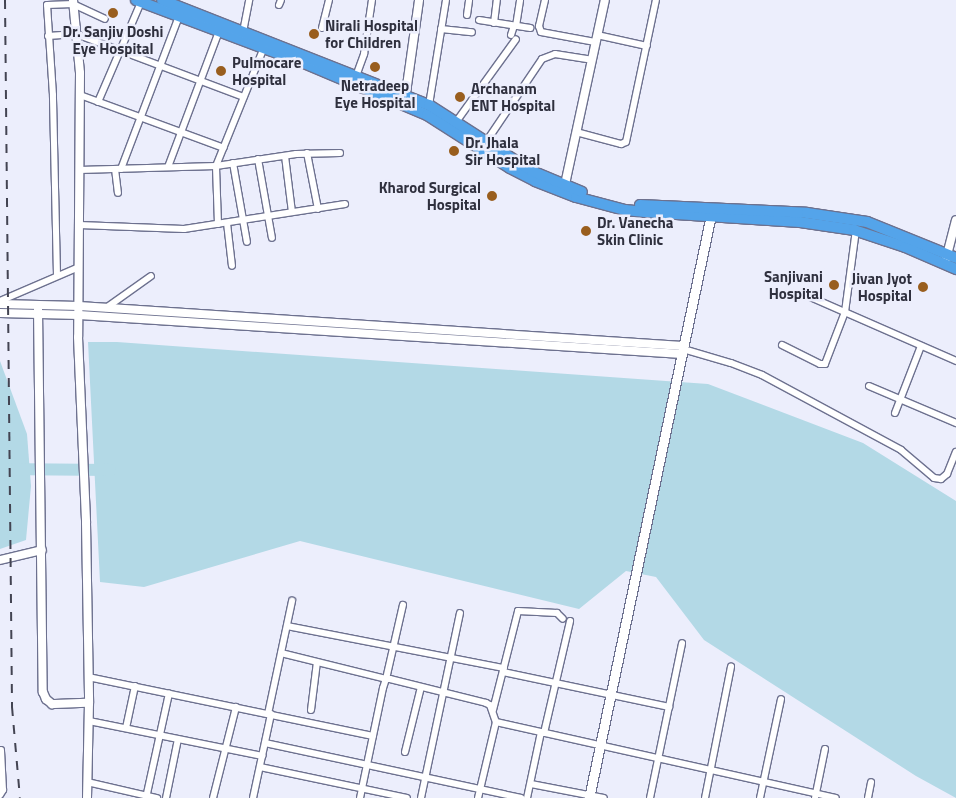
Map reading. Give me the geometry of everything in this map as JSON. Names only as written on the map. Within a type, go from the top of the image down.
[{"type":"highway","points":[[162,0],[243,32],[266,45]]},
{"type":"highway","points":[[138,1],[219,31],[266,45],[405,100],[510,168],[564,189],[626,204],[800,222],[856,230],[949,259]]},
{"type":"highway","points":[[405,100],[428,105],[564,189]]},
{"type":"highway","points":[[711,212],[807,213],[867,222],[949,259],[956,269]]},
{"type":"main road","points":[[590,797],[711,212]]},
{"type":"street","points":[[243,32],[249,0]]},
{"type":"street","points":[[322,28],[329,0]]},
{"type":"street","points":[[354,79],[364,54],[372,0]]},
{"type":"street","points":[[405,100],[418,0]]},
{"type":"street","points":[[428,105],[446,0]]},
{"type":"street","points":[[467,15],[469,0]]},
{"type":"street","points":[[494,22],[497,0]]},
{"type":"street","points":[[456,122],[513,37],[520,0]]},
{"type":"street","points":[[546,0],[539,26],[541,32],[647,46]]},
{"type":"street","points":[[564,189],[605,0]]},
{"type":"street","points":[[576,132],[625,144],[656,0]]},
{"type":"street","points":[[98,102],[138,1]]},
{"type":"street","points":[[57,275],[53,95],[47,5],[73,2],[105,19]]},
{"type":"street","points":[[73,2],[80,95],[78,337],[86,523],[89,703],[87,798]]},
{"type":"street","points":[[118,193],[118,169],[179,16]]},
{"type":"street","points":[[479,20],[530,28]]},
{"type":"street","points":[[441,29],[472,32]]},
{"type":"street","points":[[168,167],[219,31]]},
{"type":"street","points":[[48,36],[76,34],[244,97]]},
{"type":"street","points":[[218,224],[216,166],[266,45]]},
{"type":"street","points":[[486,142],[542,59],[555,54],[592,60]]},
{"type":"street","points":[[80,95],[224,148]]},
{"type":"street","points":[[79,170],[216,166],[308,153],[340,153]]},
{"type":"street","points":[[308,153],[318,209]]},
{"type":"street","points":[[285,156],[292,212]]},
{"type":"street","points":[[258,160],[272,238]]},
{"type":"street","points":[[234,163],[247,242]]},
{"type":"street","points":[[79,225],[184,229],[344,204]]},
{"type":"street","points":[[949,259],[956,220]]},
{"type":"street","points":[[227,222],[232,266]]},
{"type":"street","points":[[782,345],[820,364],[825,364],[845,312],[856,230]]},
{"type":"street","points":[[0,303],[57,275],[79,267]]},
{"type":"street","points":[[106,308],[151,276]]},
{"type":"street","points":[[808,296],[956,361]]},
{"type":"street","points":[[0,303],[38,304],[79,310],[683,350],[732,363],[762,375],[901,450],[934,478],[941,479],[947,474],[956,452]]},
{"type":"street","points":[[38,304],[43,692],[46,700],[52,704],[89,703]]},
{"type":"street","points":[[0,313],[37,314],[106,308],[242,321]]},
{"type":"street","points":[[895,413],[921,346]]},
{"type":"street","points":[[869,386],[956,423]]},
{"type":"street","points":[[0,560],[42,550]]},
{"type":"street","points":[[253,798],[292,600]]},
{"type":"street","points":[[360,798],[403,605]]},
{"type":"street","points":[[478,798],[496,722],[493,718],[493,710],[518,612],[557,613],[563,619]]},
{"type":"street","points":[[421,798],[460,613]]},
{"type":"street","points":[[527,798],[570,621]]},
{"type":"street","points":[[286,626],[393,648],[451,657],[556,683],[669,707]]},
{"type":"street","points":[[650,798],[682,643]]},
{"type":"street","points":[[281,653],[386,680],[396,680],[486,702],[493,710]]},
{"type":"street","points":[[312,710],[317,662]]},
{"type":"street","points":[[705,798],[731,667]]},
{"type":"street","points":[[88,676],[373,736]]},
{"type":"street","points":[[126,728],[135,686]]},
{"type":"street","points":[[406,752],[421,687]]},
{"type":"street","points":[[146,797],[169,693]]},
{"type":"street","points":[[760,798],[781,699]]},
{"type":"street","points":[[214,798],[224,748],[236,707]]},
{"type":"street","points":[[89,721],[262,756]]},
{"type":"street","points":[[496,722],[763,782],[815,796],[836,798]]},
{"type":"street","points":[[166,798],[178,739]]},
{"type":"street","points":[[265,743],[522,798]]},
{"type":"street","points":[[815,796],[825,749]]},
{"type":"street","points":[[0,795],[4,790],[1,750]]},
{"type":"street","points":[[260,767],[407,798]]},
{"type":"street","points":[[87,782],[157,798]]},
{"type":"street","points":[[868,798],[871,782]]},
{"type":"street","points":[[531,784],[590,797],[604,798]]},
{"type":"water","points":[[88,342],[117,342],[708,384],[863,443],[956,501],[956,798],[916,776],[704,640],[656,577],[626,571],[579,609],[300,541],[144,587],[100,582]]},
{"type":"water","points":[[0,361],[27,434],[31,486],[26,540],[0,549]]},
{"type":"waterway","points":[[0,469],[110,470]]},
{"type":"railway","points":[[5,0],[12,707],[20,798]]},
{"type":"place","name":"Dr. Sanjiv Doshi Eye Hospital","points":[[113,13]]},
{"type":"place","name":"Nirali Hospital for Children","points":[[314,34]]},
{"type":"place","name":"Netradeep Eye Hospital","points":[[375,67]]},
{"type":"place","name":"Pulmocare Hospital","points":[[221,71]]},
{"type":"place","name":"Archanam ENT Hospital","points":[[460,97]]},
{"type":"place","name":"Dr. Jhala Sir Hospital","points":[[454,151]]},
{"type":"place","name":"Kharod Surgical Hospital","points":[[492,196]]},
{"type":"place","name":"Dr. Vanecha Skin Clinic","points":[[586,231]]},
{"type":"place","name":"Sanjivani Hospital","points":[[834,285]]},
{"type":"place","name":"Jivan Jyot Hospital","points":[[923,287]]}]
